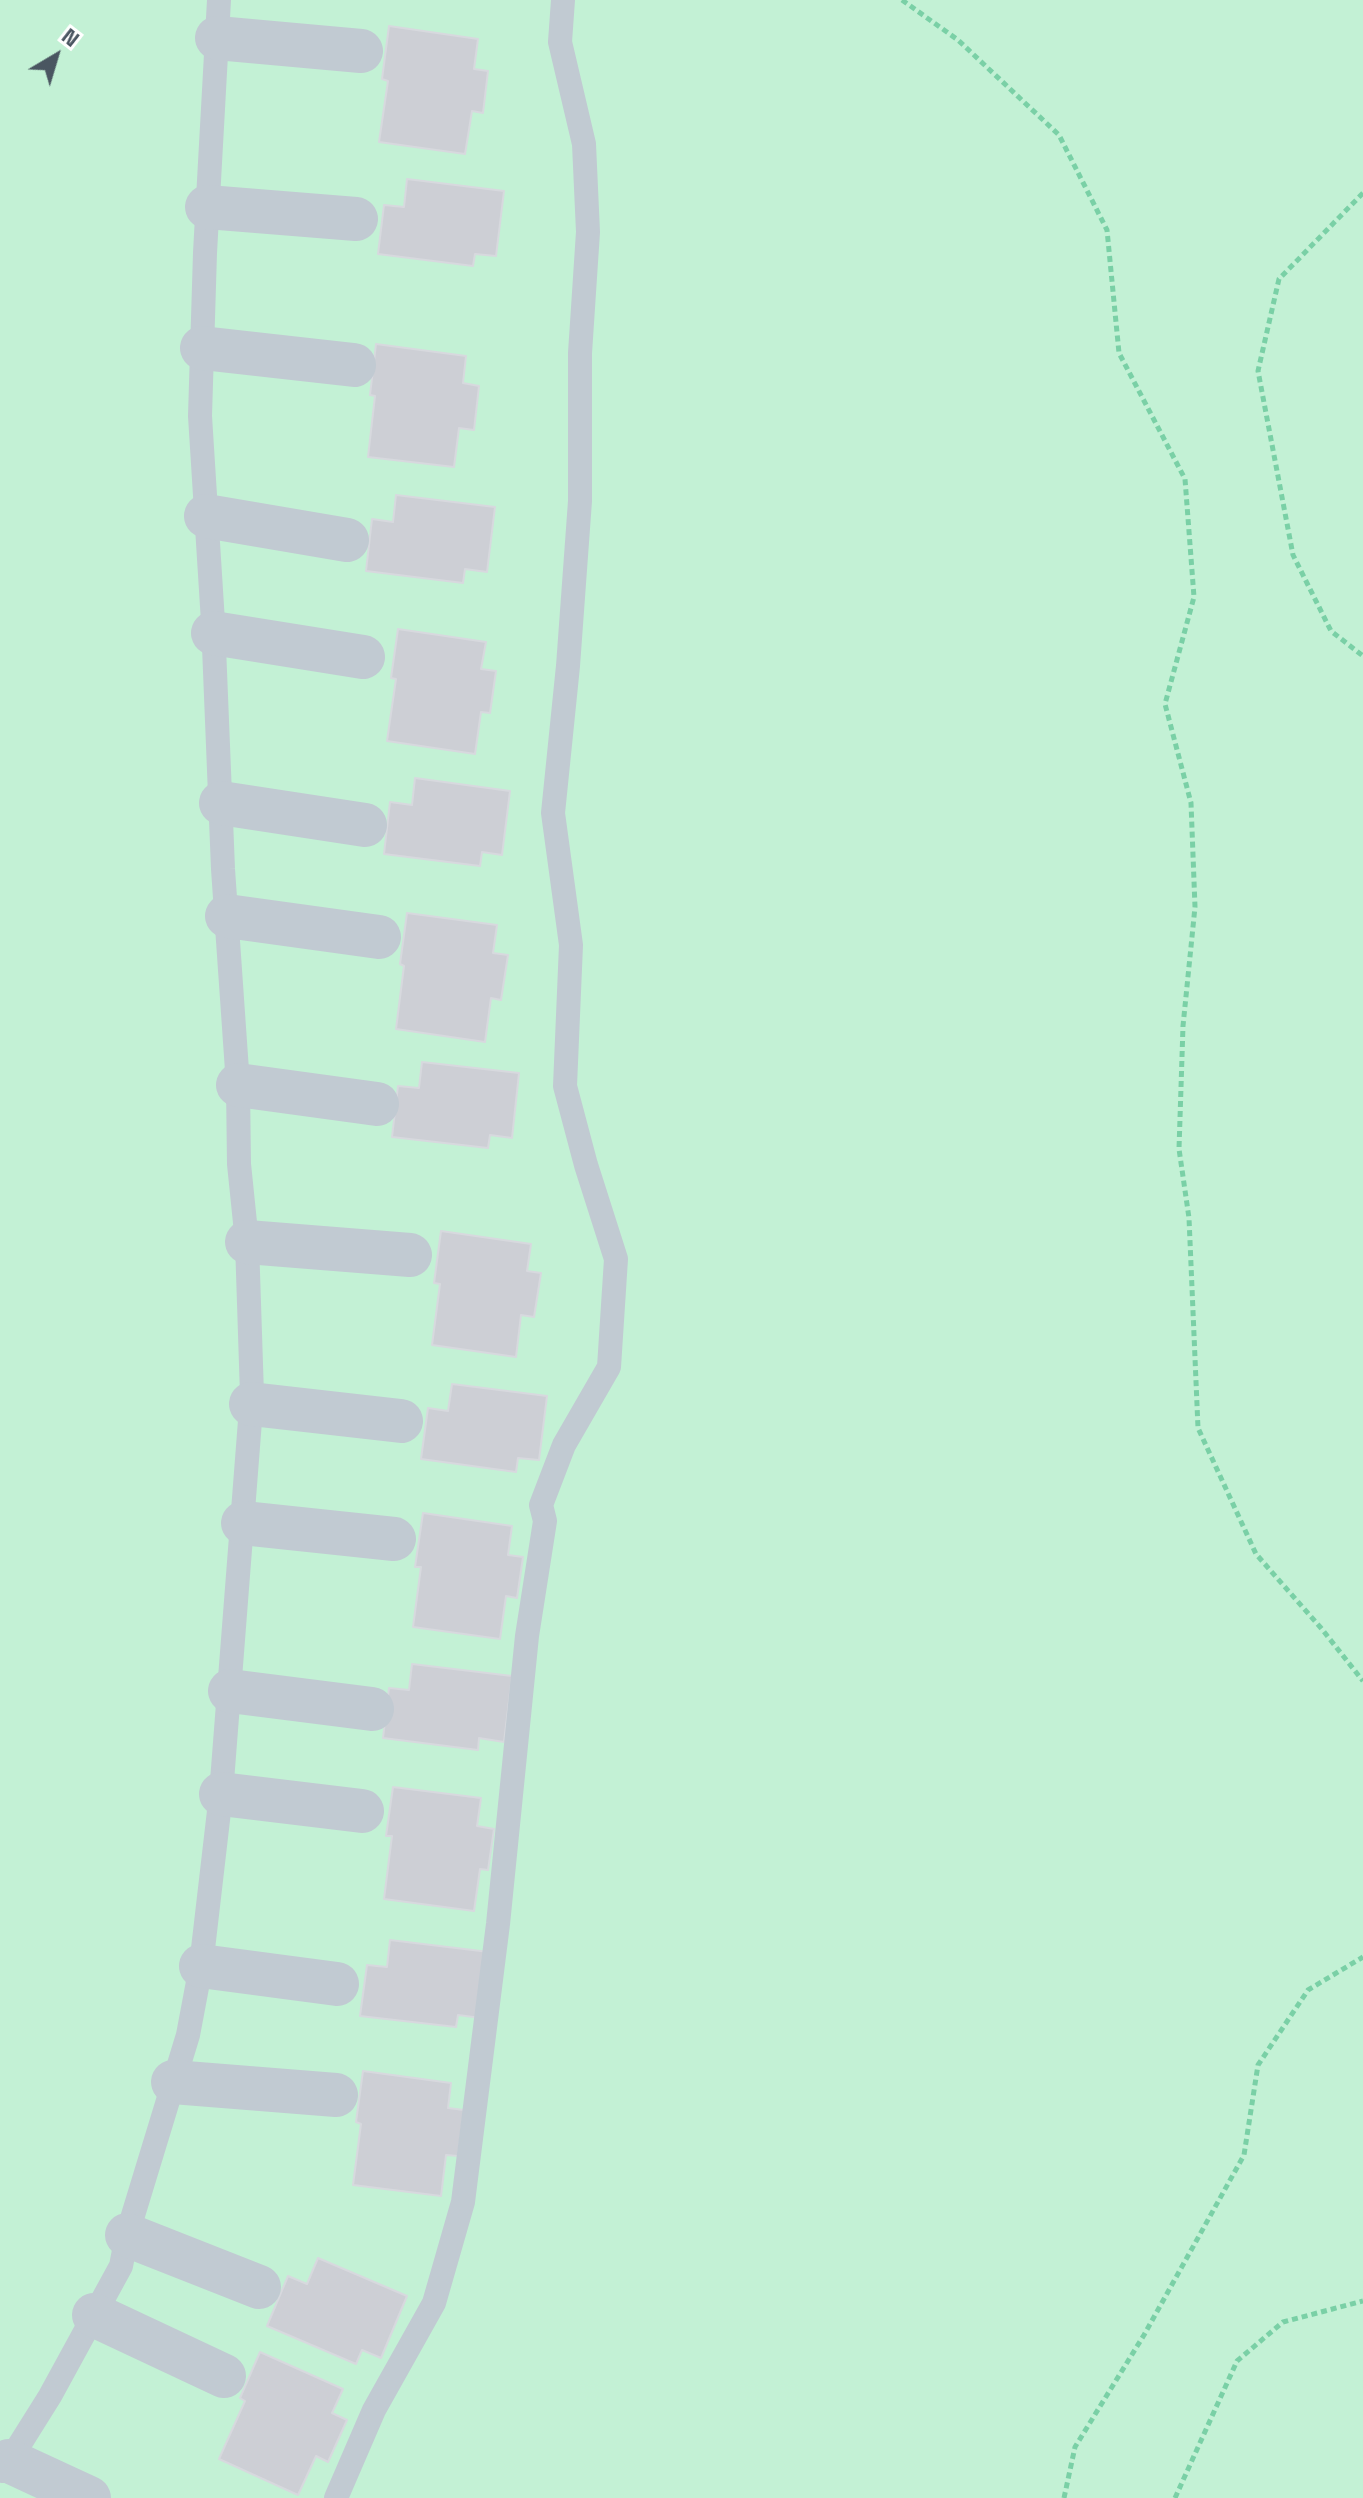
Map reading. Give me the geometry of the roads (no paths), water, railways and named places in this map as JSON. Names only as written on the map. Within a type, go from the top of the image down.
[{"type":"street","points":[[218,19],[361,51]]},
{"type":"street","points":[[207,207],[356,219]]},
{"type":"street","points":[[202,348],[354,365]]},
{"type":"street","points":[[206,516],[347,540]]},
{"type":"street","points":[[213,633],[363,657]]},
{"type":"street","points":[[221,803],[365,825]]},
{"type":"street","points":[[227,916],[379,937]]},
{"type":"street","points":[[238,1085],[377,1104]]},
{"type":"street","points":[[247,1242],[410,1255]]},
{"type":"street","points":[[251,1404],[401,1421]]},
{"type":"street","points":[[243,1523],[394,1539]]},
{"type":"street","points":[[230,1691],[372,1709]]},
{"type":"street","points":[[221,1794],[362,1811]]},
{"type":"street","points":[[201,1966],[337,1984]]},
{"type":"street","points":[[173,2082],[336,2095]]},
{"type":"street","points":[[127,2235],[259,2287]]},
{"type":"street","points":[[94,2315],[224,2376]]},
{"type":"street","points":[[5,2469],[89,2498]]},
{"type":"lane","points":[[336,2498],[374,2410],[434,2303],[463,2202],[498,1924],[527,1636],[545,1521],[541,1505],[564,1445],[609,1367],[616,1259],[565,1086],[571,945],[553,813],[580,501],[580,353],[588,232],[584,144],[560,42],[563,0]]},
{"type":"lane","points":[[5,2469],[50,2396],[121,2266],[127,2235],[156,2146],[188,2035],[201,1966],[230,1691],[251,1404],[247,1242],[239,1164],[238,1085],[200,416],[207,207],[218,19]]}]
